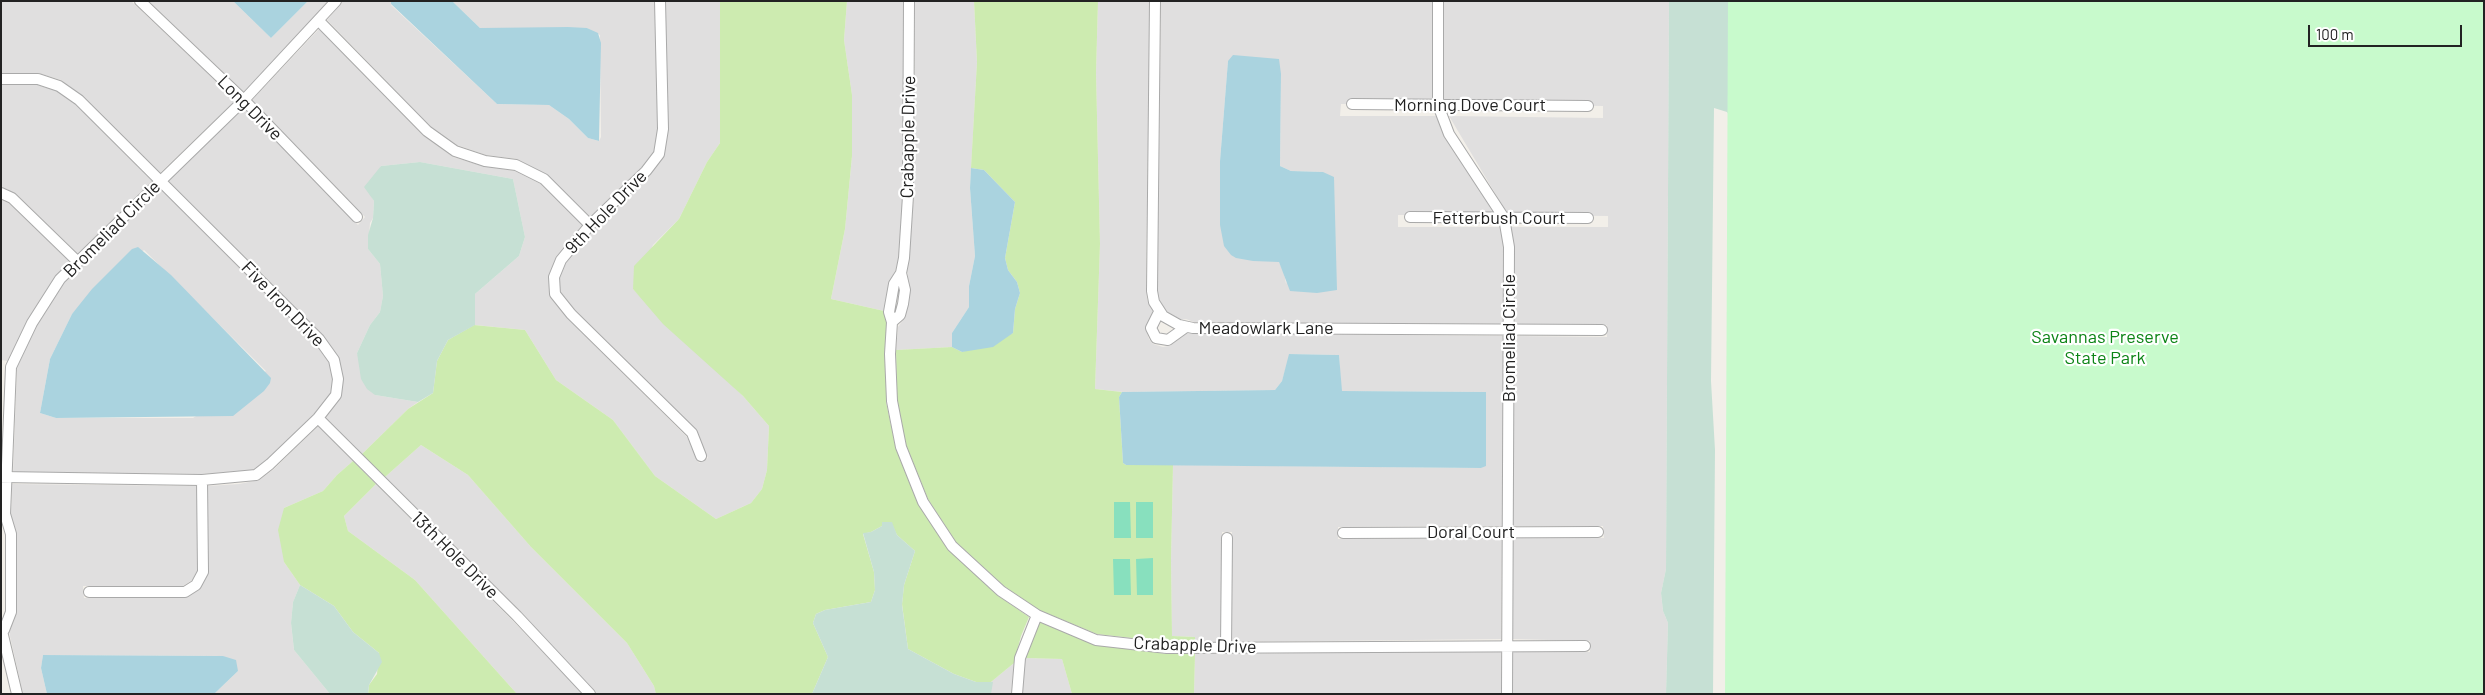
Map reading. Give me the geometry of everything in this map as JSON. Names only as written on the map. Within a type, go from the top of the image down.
[{"type":"street","name":"Long Drive","points":[[140,1],[244,100],[357,218]]},
{"type":"street","name":"Bromeliad Circle","points":[[17,694],[2,629],[11,612],[11,534],[3,518],[6,366],[60,279],[244,100],[336,1]]},
{"type":"street","name":"9th Hole Drive","points":[[660,1],[663,129],[659,154],[646,171],[590,225],[561,260],[554,277],[555,294],[571,314],[692,433],[701,456]]},
{"type":"street","name":"Crabapple Drive","points":[[909,1],[908,196],[901,273],[894,284],[889,312],[892,322],[890,354],[892,401],[901,447],[923,502],[952,546],[1001,591],[1037,615],[1096,640],[1167,648],[1585,646]]},
{"type":"street","points":[[1156,1],[1152,282],[1154,302],[1159,312],[1151,328],[1156,338],[1168,340],[1186,327]]},
{"type":"street","name":"Bromeliad Circle","points":[[1438,1],[1438,105],[1449,134],[1504,218],[1509,247],[1507,694]]},
{"type":"street","points":[[319,21],[427,131],[455,151],[485,161],[516,165],[544,179],[590,225]]},
{"type":"street","name":"Five Iron Drive","points":[[1,79],[38,79],[59,86],[79,100],[318,339],[334,360],[338,379],[336,395],[318,418],[256,475],[202,480],[4,478]]},
{"type":"street","name":"Morning Dove Court","points":[[1352,104],[1588,106]]},
{"type":"street","points":[[1,193],[12,198],[78,262]]},
{"type":"street","name":"Fetterbush Court","points":[[1410,217],[1588,218]]},
{"type":"street","name":"Meadowlark Lane","points":[[1159,312],[1171,321],[1186,327],[1602,330]]},
{"type":"street","name":"13th Hole Drive","points":[[318,418],[517,616],[590,694]]},
{"type":"street","points":[[89,592],[185,592],[196,585],[203,572],[202,480]]},
{"type":"street","name":"Doral Court","points":[[1343,533],[1598,532]]},
{"type":"street","points":[[1226,648],[1227,538]]},
{"type":"street","points":[[1017,694],[1020,658],[1037,615]]},
{"type":"shaded area","points":[[1,1],[131,1],[236,100],[160,173],[82,96],[61,80],[38,73],[1,73]]},
{"type":"shaded area","points":[[148,1],[233,1],[271,38],[308,1],[329,1],[244,92]]},
{"type":"shaded area","points":[[343,1],[391,1],[391,5],[497,104],[549,105],[569,119],[588,138],[599,141],[601,137],[600,35],[587,28],[480,28],[452,1],[655,1],[658,128],[654,151],[642,167],[590,217],[546,174],[517,159],[486,155],[457,145],[430,126],[327,20]]},
{"type":"shaded area","points":[[665,1],[720,1],[720,143],[707,162],[679,219],[653,245],[633,289],[743,396],[769,426],[767,470],[762,489],[751,503],[716,519],[655,476],[613,420],[556,380],[525,330],[475,325],[475,294],[519,256],[525,237],[513,179],[420,162],[381,166],[371,196],[374,201],[368,249],[380,264],[383,296],[380,312],[370,325],[357,353],[375,395],[418,402],[408,409],[362,454],[325,418],[341,396],[343,377],[338,356],[322,334],[168,181],[244,108],[358,225],[365,217],[252,100],[319,29],[424,136],[453,157],[483,166],[515,171],[541,184],[583,225],[556,258],[549,275],[551,298],[568,319],[687,437],[699,463],[708,458],[695,429],[575,310],[560,291],[559,278],[565,263],[594,229],[650,175],[664,155],[668,128]]},
{"type":"shaded area","points":[[847,1],[904,1],[903,196],[899,257],[896,269],[889,283],[884,311],[831,299],[845,229],[852,156],[852,95],[844,40]]},
{"type":"shaded area","points":[[915,1],[974,1],[977,62],[970,188],[975,256],[969,286],[969,307],[952,333],[952,347],[896,350],[898,327],[905,317],[910,291],[907,271],[914,196]]},
{"type":"shaded area","points":[[1098,1],[1150,1],[1146,282],[1147,299],[1153,311],[1146,329],[1149,339],[1153,344],[1163,347],[1169,346],[1187,333],[1505,336],[1502,526],[1338,527],[1338,539],[1502,538],[1501,639],[1232,642],[1232,532],[1222,532],[1221,642],[1195,642],[1195,637],[1172,636],[1173,465],[1481,468],[1486,465],[1486,392],[1341,391],[1339,355],[1290,354],[1282,381],[1275,390],[1123,392],[1095,389],[1100,244],[1096,73]]},
{"type":"shaded area","points":[[1161,1],[1433,1],[1432,57],[1434,104],[1341,104],[1340,116],[1437,116],[1495,215],[1398,215],[1398,227],[1501,227],[1504,248],[1505,324],[1194,322],[1186,319],[1181,320],[1166,311],[1159,299],[1157,290]],"holes":[[[1228,61],[1281,74],[1280,166],[1291,171],[1323,172],[1286,284],[1284,272],[1279,262],[1220,225],[1220,161]]]},
{"type":"shaded area","points":[[1444,1],[1669,1],[1666,569],[1661,593],[1663,611],[1668,623],[1666,694],[1512,694],[1512,651],[1590,652],[1590,641],[1512,639],[1512,538],[1604,538],[1603,526],[1512,526],[1515,336],[1607,337],[1607,325],[1515,324],[1514,247],[1511,227],[1608,227],[1608,216],[1508,215],[1449,116],[1603,118],[1603,106],[1444,104],[1442,57]]},
{"type":"shaded area","points":[[1,85],[38,85],[57,91],[76,105],[152,181],[78,254],[16,194],[1,187]]},
{"type":"shaded area","points":[[160,188],[315,343],[329,363],[333,379],[331,393],[314,414],[267,460],[254,470],[202,474],[13,472],[17,368],[36,326],[64,283]],"holes":[[[144,250],[266,371],[193,418],[56,418],[40,413],[50,359],[72,314]]]},
{"type":"shaded area","points":[[1,200],[9,203],[70,262],[56,276],[28,320],[8,361],[1,360]]},
{"type":"shaded area","points":[[318,426],[353,461],[323,491],[284,508],[284,562],[300,585],[293,602],[291,623],[294,650],[330,694],[214,694],[238,671],[223,656],[43,655],[41,668],[47,694],[23,694],[9,632],[16,612],[16,534],[11,515],[12,484],[197,486],[198,570],[192,580],[183,586],[83,586],[84,598],[185,598],[198,590],[208,572],[207,486],[239,484],[259,480],[274,469]]},
{"type":"shaded area","points":[[421,445],[468,475],[531,547],[627,643],[654,686],[656,694],[597,694],[521,612],[385,477]]},
{"type":"shaded area","points":[[376,484],[583,694],[517,694],[415,580],[348,531],[344,516]]},
{"type":"shaded area","points":[[1501,651],[1502,694],[1194,694],[1195,654]]},
{"type":"shaded area","points":[[1025,658],[1062,659],[1072,694],[1022,694]]},
{"type":"shaded area","points":[[1014,663],[1011,694],[991,694],[991,682]]},
{"type":"green space","points":[[720,1],[847,1],[844,40],[852,95],[852,156],[845,229],[831,299],[884,311],[887,325],[886,402],[896,449],[919,504],[948,549],[997,595],[1029,617],[1021,636],[1014,663],[991,682],[976,682],[954,674],[908,649],[902,604],[904,585],[915,551],[897,535],[891,523],[882,522],[882,526],[863,534],[874,572],[875,590],[871,602],[825,610],[816,614],[813,623],[828,657],[812,694],[656,694],[654,686],[627,643],[531,547],[468,475],[421,445],[385,477],[362,454],[408,409],[433,393],[437,361],[448,340],[474,325],[525,330],[556,380],[613,420],[655,476],[716,519],[751,503],[762,489],[767,470],[769,426],[743,396],[663,324],[633,289],[634,266],[679,219],[707,162],[720,143]]},
{"type":"green space","points":[[974,1],[1098,1],[1096,73],[1100,244],[1095,389],[1122,392],[1119,397],[1123,463],[1126,465],[1173,465],[1172,636],[1195,637],[1195,642],[1167,642],[1097,634],[1039,610],[1004,586],[956,542],[928,499],[906,445],[897,401],[896,350],[952,347],[962,352],[1013,333],[1015,309],[1020,293],[1017,282],[1008,270],[1005,258],[1015,202],[984,170],[971,168],[977,62]]},
{"type":"green space","points":[[1669,1],[1736,1],[1737,126],[1727,112],[1714,108],[1711,381],[1715,450],[1713,694],[1666,694],[1668,623],[1663,611],[1661,593],[1666,569]]},
{"type":"green space","name":"Savannas Preserve State Park","points":[[1728,1],[2484,1],[2484,694],[1725,694]]},
{"type":"green space","points":[[420,162],[513,179],[525,237],[519,256],[475,294],[475,325],[448,340],[437,361],[433,393],[418,402],[375,395],[367,389],[361,379],[357,353],[370,325],[380,312],[383,296],[380,264],[368,249],[368,235],[373,218],[374,201],[364,187],[381,166]]},
{"type":"green space","points":[[353,461],[376,484],[344,516],[348,531],[415,580],[517,694],[368,694],[369,685],[377,674],[379,653],[353,632],[334,606],[300,585],[284,562],[278,530],[284,508],[323,491]]},
{"type":"green space","points":[[1114,502],[1130,502],[1131,538],[1114,538]]},
{"type":"green space","points":[[1136,502],[1153,502],[1153,538],[1136,538]]},
{"type":"green space","points":[[882,522],[892,522],[897,535],[915,551],[904,585],[902,605],[908,649],[954,674],[976,682],[993,682],[991,694],[812,694],[828,657],[813,623],[816,614],[825,610],[871,602],[875,590],[874,572],[863,533],[871,532],[882,526]]},
{"type":"green space","points":[[1153,558],[1153,595],[1137,595],[1136,559]]},
{"type":"green space","points":[[1113,559],[1130,559],[1131,595],[1114,595]]},
{"type":"green space","points":[[300,585],[334,606],[353,632],[379,653],[382,662],[369,685],[368,694],[330,694],[294,650],[291,623],[293,602]]},
{"type":"green space","points":[[1039,622],[1096,645],[1167,654],[1195,654],[1194,694],[1072,694],[1062,659],[1025,658]]},
{"type":"water","points":[[233,1],[308,1],[271,38]]},
{"type":"water","points":[[391,1],[452,1],[480,28],[568,27],[587,28],[598,33],[601,43],[599,141],[588,138],[569,119],[549,105],[497,104],[391,4]]},
{"type":"water","points":[[1233,55],[1279,59],[1281,74],[1280,166],[1291,171],[1323,172],[1334,177],[1337,290],[1317,293],[1290,291],[1279,262],[1236,258],[1224,246],[1220,225],[1220,161],[1228,61]]},
{"type":"water","points":[[971,168],[984,170],[1015,202],[1005,258],[1008,270],[1017,282],[1020,293],[1015,309],[1013,333],[993,347],[962,352],[952,347],[952,333],[969,307],[969,286],[975,256],[970,188]]},
{"type":"water","points":[[138,247],[171,275],[271,378],[264,391],[233,416],[56,418],[40,413],[50,359],[72,314],[92,289],[132,249]]},
{"type":"water","points":[[1289,354],[1339,355],[1342,391],[1486,392],[1486,466],[1481,468],[1126,465],[1123,463],[1119,397],[1122,392],[1275,390],[1282,381]]},
{"type":"water","points":[[43,655],[223,656],[236,660],[238,671],[214,694],[47,694],[41,668]]}]
